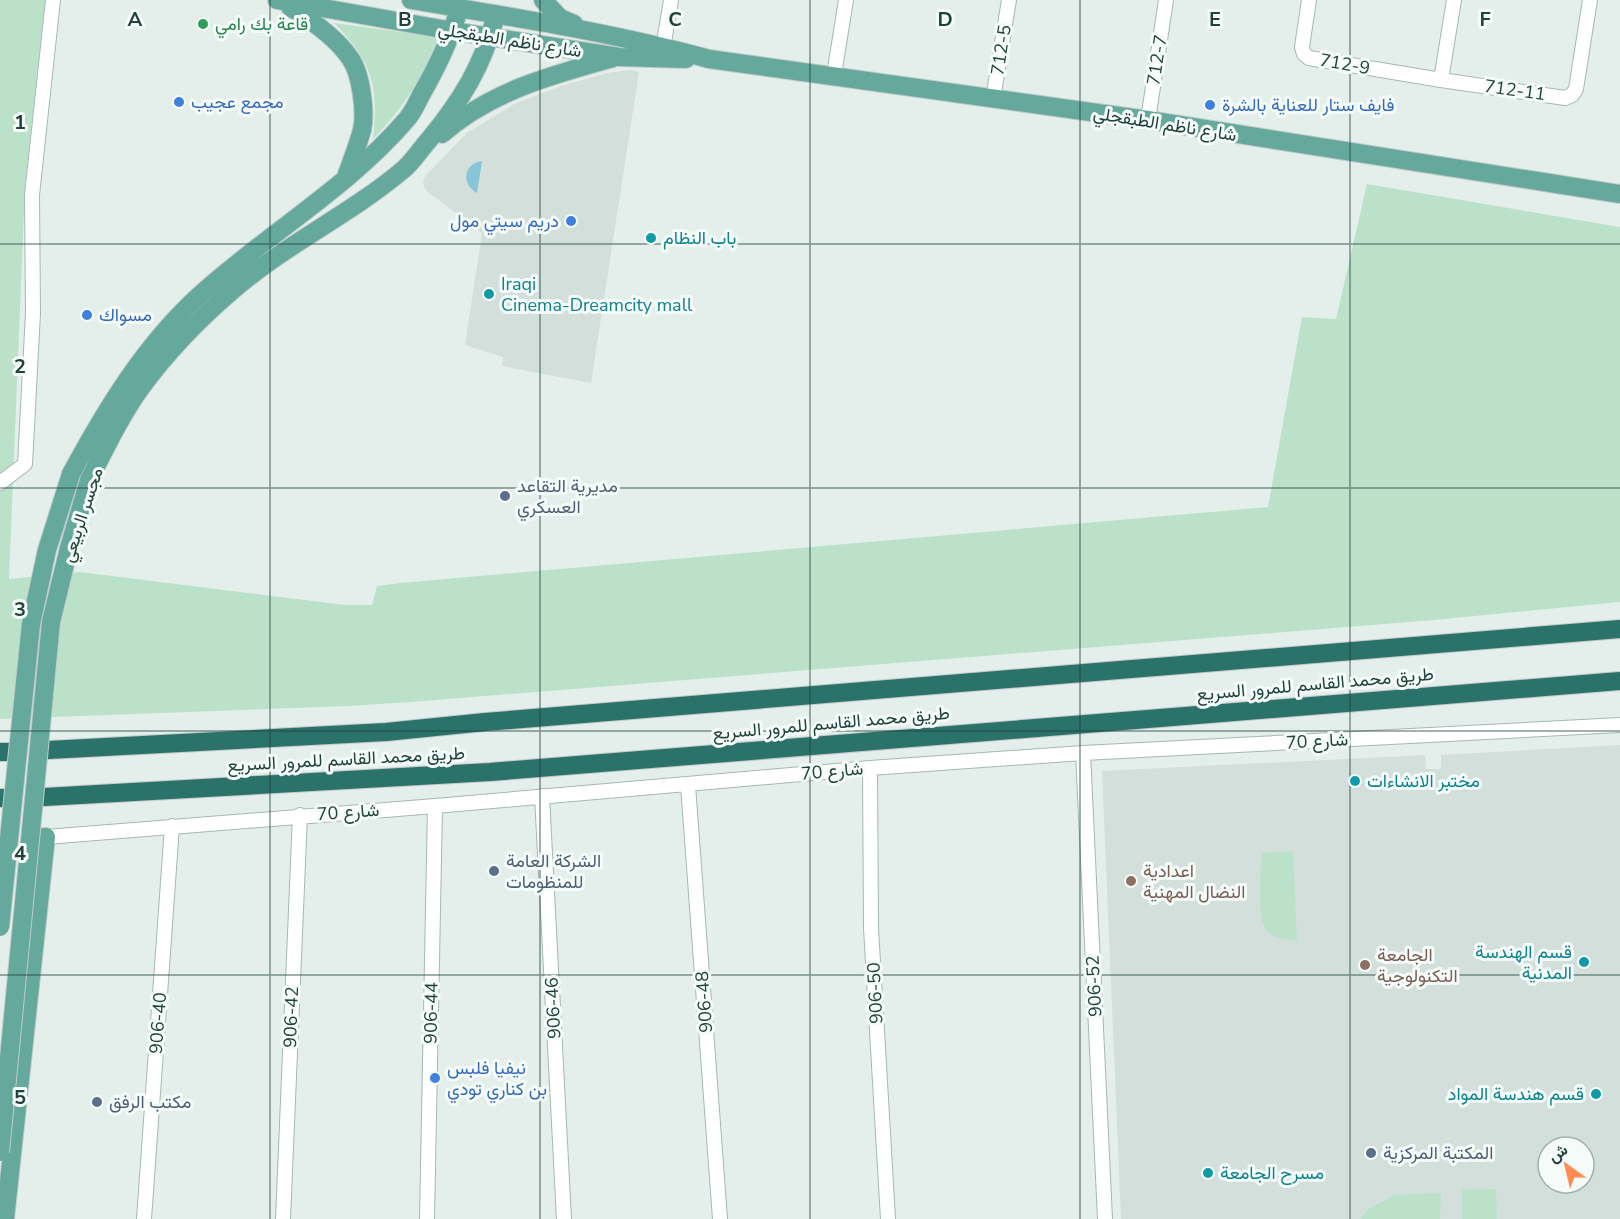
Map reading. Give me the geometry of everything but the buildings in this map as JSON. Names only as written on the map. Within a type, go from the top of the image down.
[{"type":"highway","name":"طريق محمد القاسم للمرور السريع","points":[[48,750],[386,732],[1620,629]]},
{"type":"highway","name":"طريق محمد القاسم للمرور السريع","points":[[44,797],[490,772],[1620,681]]},
{"type":"main road","name":"شارع ناظم الطبقجلي","points":[[411,0],[497,7],[662,53],[1148,120],[1620,194]]},
{"type":"main road","points":[[543,0],[560,18],[589,31]]},
{"type":"main road","name":"شارع ناظم الطبقجلي","points":[[279,1],[619,57],[662,53]]},
{"type":"main road","points":[[279,1],[309,19],[351,58],[362,97],[362,129],[347,176]]},
{"type":"main road","name":"مجسر الربيعي","points":[[0,927],[31,624],[47,550],[71,474],[118,391],[166,330],[199,296],[380,148],[409,117],[453,31],[459,4]]},
{"type":"main road","name":"مجسر الربيعي","points":[[0,1152],[51,622],[89,480],[114,431],[140,390],[170,352],[199,321],[235,288],[279,255],[347,211],[406,168],[468,88],[490,37],[497,7]]},
{"type":"main road","points":[[406,168],[445,131],[472,111],[502,95],[534,81],[619,57]]},
{"type":"main road","points":[[5,1219],[41,837]]},
{"type":"street","points":[[0,483],[25,464],[33,313],[32,195],[53,0]]},
{"type":"street","points":[[662,53],[671,0]]},
{"type":"street","points":[[834,75],[846,0]]},
{"type":"street","name":"712-5","points":[[993,99],[1009,0]]},
{"type":"street","name":"712-7","points":[[1148,120],[1166,0]]},
{"type":"street","name":"712-9","points":[[1309,0],[1302,47],[1304,54],[1309,58],[1441,80]]},
{"type":"street","points":[[1441,80],[1454,0]]},
{"type":"street","name":"712-11","points":[[1441,80],[1565,98],[1572,95],[1576,89],[1590,0]]},
{"type":"street","name":"شارع 70","points":[[41,837],[688,785],[870,768],[1083,753],[1620,725]]},
{"type":"street","name":"906-52","points":[[1083,753],[1105,1219]]},
{"type":"street","name":"906-50","points":[[870,768],[871,928],[888,1219]]},
{"type":"street","name":"906-48","points":[[688,785],[720,1219]]},
{"type":"street","name":"906-46","points":[[543,796],[564,1219]]},
{"type":"street","name":"906-44","points":[[427,1219],[435,806]]},
{"type":"street","name":"906-42","points":[[283,1219],[300,815]]},
{"type":"street","name":"906-40","points":[[144,1219],[172,826]]},
{"type":"shaded area","name":"دريم سيتي مول","points":[[631,70],[639,72],[591,383],[502,366],[503,357],[465,345],[482,233],[428,192],[423,181],[426,175],[468,132],[516,103],[561,86],[607,73]]},
{"type":"shaded area","name":"الجامعة التكنولوجية","points":[[1620,745],[1620,1219],[1121,1219],[1102,771],[1425,755],[1426,769],[1441,769],[1441,755]]},
{"type":"green space","points":[[0,0],[45,0],[25,186],[9,579],[80,572],[345,605],[372,605],[377,586],[400,583],[1268,507],[1302,317],[1336,319],[1367,184],[1620,227],[1620,602],[1434,620],[411,702],[0,719]]},
{"type":"green space","points":[[334,23],[438,37],[411,92],[373,139],[375,104],[370,75],[357,50]]},
{"type":"green space","points":[[1293,851],[1297,941],[1278,938],[1270,934],[1262,921],[1260,902],[1262,853]]},
{"type":"green space","points":[[1496,1189],[1497,1219],[1462,1219],[1462,1190]]},
{"type":"green space","points":[[1441,1193],[1440,1219],[1361,1219],[1368,1209],[1392,1195]]},
{"type":"water","points":[[482,161],[477,193],[468,185],[466,175],[471,166]]},
{"type":"place","name":"قاعة بك رامي","points":[[203,24]]},
{"type":"place","name":"مجمع عجيب","points":[[179,102]]},
{"type":"place","name":"فايف ستار للعناية بالشرة","points":[[1210,105]]},
{"type":"place","name":"دريم سيتي مول","points":[[571,221]]},
{"type":"place","name":"باب النظام","points":[[651,238]]},
{"type":"place","name":"Iraqi Cinema-Dreamcity mall","points":[[489,294]]},
{"type":"place","name":"مسواك","points":[[87,315]]},
{"type":"place","name":"مديرية التقاعد العسكري","points":[[505,496]]},
{"type":"place","name":"مختبر الانشاءات","points":[[1355,781]]},
{"type":"place","name":"الشركة العامة للمنظومات","points":[[494,871]]},
{"type":"place","name":"اعدادية النضال المهنية","points":[[1131,881]]},
{"type":"place","name":"قسم الهندسة المدنية","points":[[1584,962]]},
{"type":"place","name":"الجامعة التكنولوجية","points":[[1365,965]]},
{"type":"place","name":"نيفيا فلبس بن كناري تودي","points":[[435,1078]]},
{"type":"place","name":"قسم هندسة المواد","points":[[1596,1094]]},
{"type":"place","name":"مكتب الرفق","points":[[97,1102]]},
{"type":"place","name":"المكتبة المركزية","points":[[1371,1153]]},
{"type":"place","name":"مسرح الجامعة","points":[[1208,1173]]}]
